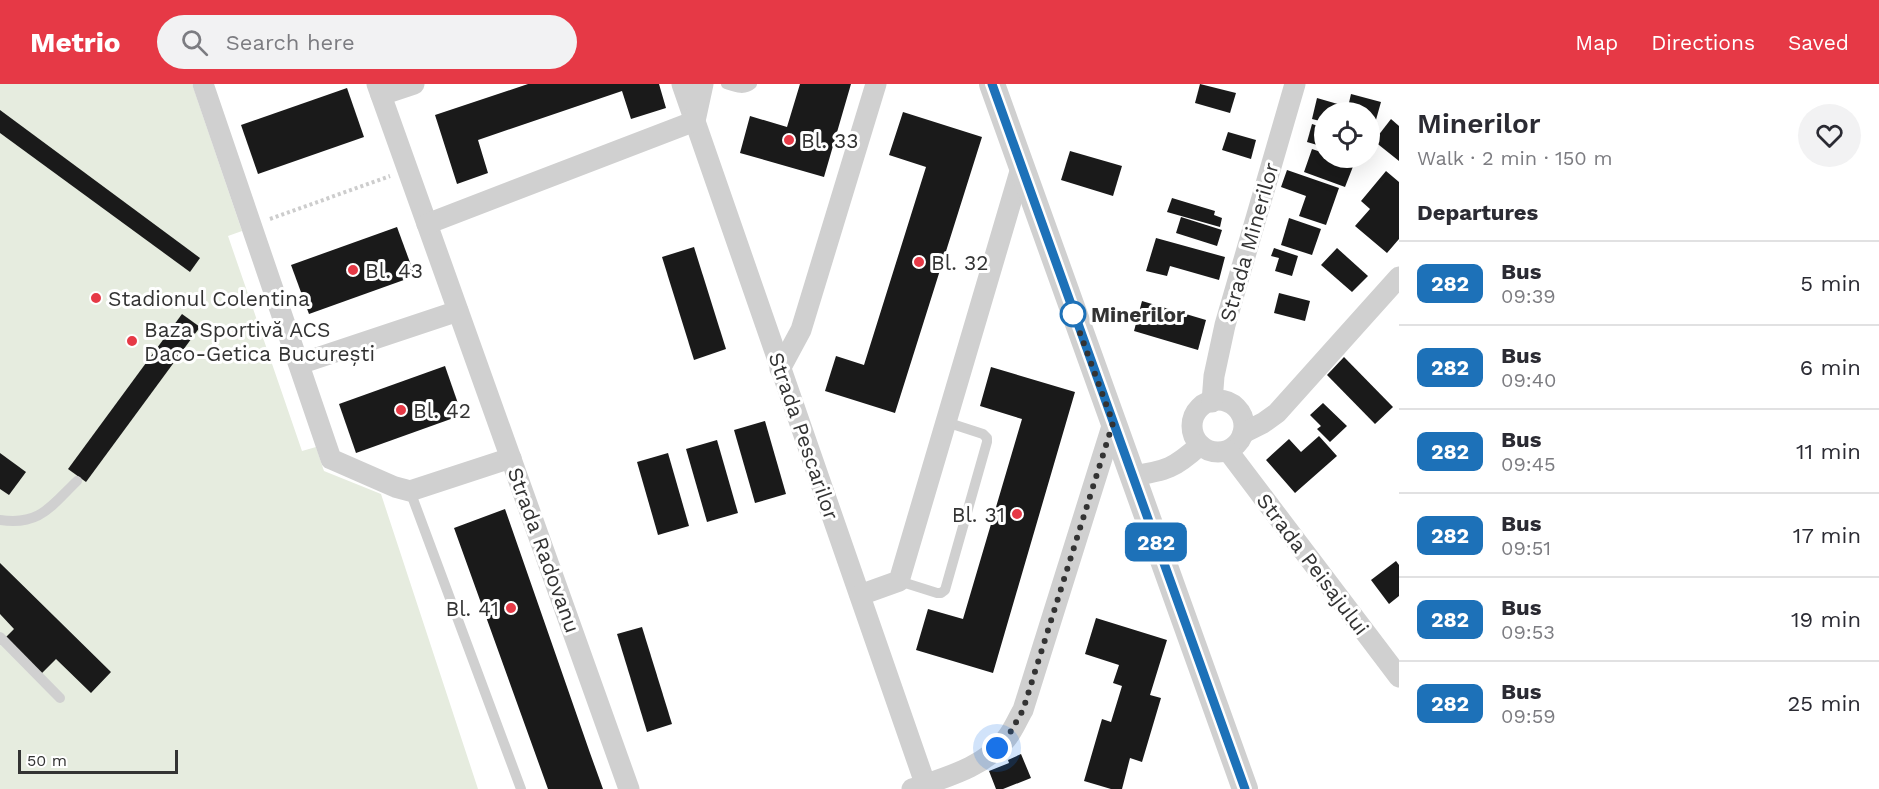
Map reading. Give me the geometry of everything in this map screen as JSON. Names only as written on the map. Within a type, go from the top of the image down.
[{"type":"street","points":[[379,90],[414,84]]},
{"type":"street","name":"Strada Pescarilor","points":[[682,84],[860,596],[921,787]]},
{"type":"street","points":[[428,225],[695,122],[703,84]]},
{"type":"street","points":[[780,369],[801,330],[876,84]]},
{"type":"street","points":[[992,84],[1245,789]]},
{"type":"street","name":"Strada Minerilor","points":[[1212,402],[1216,367],[1225,325],[1295,84]]},
{"type":"street","points":[[208,86],[252,226],[332,459],[395,487],[410,491],[511,458]]},
{"type":"street","name":"Strada Radovanu","points":[[379,90],[629,789]]},
{"type":"street","points":[[860,596],[899,581],[1021,168]]},
{"type":"street","points":[[1243,433],[1277,413],[1399,277]]},
{"type":"street","points":[[299,364],[458,311]]},
{"type":"street","points":[[1212,402],[1229,403],[1242,415],[1243,433],[1240,440],[1228,451],[1213,452],[1200,445],[1195,437],[1193,420],[1203,405],[1212,402]]},
{"type":"street","points":[[921,787],[960,772],[987,758],[1007,738],[1023,710],[1113,423]]},
{"type":"street","points":[[1132,476],[1172,468],[1200,445]]},
{"type":"street","name":"Strada Peisajului","points":[[1228,451],[1399,677]]},
{"type":"lane","points":[[726,84],[742,88],[747,88],[752,84]]},
{"type":"lane","points":[[899,581],[937,593],[945,590],[987,442],[983,434],[946,422]]},
{"type":"lane","points":[[0,520],[32,520],[43,513],[77,481]]},
{"type":"lane","points":[[410,491],[521,789]]},
{"type":"lane","points":[[0,636],[60,698]]},
{"type":"path","points":[[252,226],[408,170]]},
{"type":"shaded area","name":"Baza Sportivă ACS Daco-Getica București","points":[[0,84],[192,84],[242,231],[228,236],[302,451],[316,447],[324,471],[381,494],[478,789],[0,789]]},
{"type":"building","points":[[528,84],[659,84],[666,108],[631,119],[622,91],[478,140],[488,173],[457,184],[435,115]]},
{"type":"building","name":"Bl. 33","points":[[800,84],[851,84],[824,177],[740,153],[750,116],[787,127]]},
{"type":"building","points":[[1200,84],[1236,93],[1230,113],[1195,103]]},
{"type":"building","points":[[347,88],[364,137],[258,174],[241,125]]},
{"type":"building","points":[[1351,94],[1381,102],[1380,106],[1380,102],[1349,102]]},
{"type":"building","points":[[1317,98],[1331,102],[1316,102]]},
{"type":"building","points":[[0,110],[200,258],[190,272],[0,133]]},
{"type":"building","name":"Bl. 32","points":[[903,112],[982,137],[895,413],[825,391],[836,356],[864,365],[926,167],[889,155]]},
{"type":"building","points":[[1391,119],[1399,126],[1399,161],[1380,146],[1380,133]]},
{"type":"building","points":[[1312,124],[1314,125],[1314,144],[1307,142]]},
{"type":"building","points":[[1228,132],[1256,140],[1251,159],[1222,150]]},
{"type":"building","points":[[1312,149],[1314,150],[1314,168],[1352,168],[1345,187],[1304,172]]},
{"type":"building","points":[[1070,151],[1122,166],[1113,196],[1061,180]]},
{"type":"building","points":[[1287,170],[1339,188],[1326,225],[1299,216],[1306,196],[1281,187]]},
{"type":"building","points":[[1386,171],[1399,182],[1399,239],[1387,253],[1355,226],[1370,209],[1361,201]]},
{"type":"building","points":[[1172,198],[1215,211],[1214,215],[1222,218],[1220,227],[1167,212]]},
{"type":"building","points":[[1181,217],[1222,230],[1217,246],[1176,233]]},
{"type":"building","points":[[1289,218],[1321,229],[1312,255],[1281,245]]},
{"type":"building","name":"Bl. 43","points":[[397,227],[415,276],[309,314],[291,265]]},
{"type":"building","points":[[1156,238],[1225,257],[1219,280],[1170,266],[1167,276],[1146,271]]},
{"type":"building","points":[[694,247],[726,349],[694,360],[662,257]]},
{"type":"building","points":[[1274,248],[1298,256],[1292,276],[1275,271],[1279,258],[1271,256]]},
{"type":"building","points":[[1337,248],[1368,276],[1352,292],[1321,265]]},
{"type":"building","points":[[1279,293],[1310,301],[1305,321],[1274,313]]},
{"type":"building","points":[[1142,301],[1206,320],[1198,350],[1134,331]]},
{"type":"building","points":[[182,314],[200,327],[86,482],[68,469]]},
{"type":"building","points":[[1344,357],[1393,407],[1375,424],[1327,375]]},
{"type":"building","name":"Bl. 42","points":[[445,366],[462,415],[356,453],[339,404]]},
{"type":"building","name":"Bl. 31","points":[[991,367],[1075,392],[993,673],[916,650],[928,609],[963,619],[1022,419],[980,406]]},
{"type":"building","points":[[1323,403],[1347,426],[1330,442],[1317,429],[1321,426],[1310,415]]},
{"type":"building","points":[[765,421],[786,494],[755,503],[734,430]]},
{"type":"building","points":[[1319,436],[1337,456],[1295,493],[1266,460],[1289,439],[1301,452]]},
{"type":"building","points":[[717,440],[738,513],[707,522],[686,449]]},
{"type":"building","points":[[0,453],[26,472],[9,495],[0,489]]},
{"type":"building","points":[[668,453],[689,526],[658,535],[637,462]]},
{"type":"building","name":"Bl. 41","points":[[505,509],[603,789],[548,789],[454,528]]},
{"type":"building","points":[[1396,561],[1399,565],[1399,596],[1389,604],[1371,580]]},
{"type":"building","points":[[0,563],[111,672],[91,693],[56,659],[41,674],[5,638],[14,629],[0,614]]},
{"type":"building","points":[[1096,618],[1167,640],[1150,695],[1161,698],[1142,762],[1130,758],[1122,789],[1111,789],[1084,781],[1102,719],[1111,722],[1122,686],[1113,683],[1119,665],[1085,654]]},
{"type":"building","points":[[642,627],[672,724],[647,732],[617,634]]},
{"type":"building","points":[[1021,754],[1031,778],[1003,789],[996,789],[989,771],[1009,763],[1008,760]]},
{"type":"bus line","name":"282","points":[[992,84],[1245,789]]},
{"type":"place","name":"Bl. 33","points":[[789,140]]},
{"type":"place","name":"Bl. 32","points":[[919,262]]},
{"type":"place","name":"Bl. 43","points":[[353,270]]},
{"type":"place","name":"Stadionul Colentina","points":[[96,298]]},
{"type":"place","name":"Minerilor","points":[[1073,314]]},
{"type":"place","name":"Baza Sportivă ACS Daco-Getica București","points":[[132,341]]},
{"type":"place","name":"Bl. 42","points":[[401,410]]},
{"type":"place","name":"Bl. 31","points":[[1017,514]]},
{"type":"place","name":"Bl. 41","points":[[511,608]]},
{"type":"route","points":[[997,748],[1007,738],[1023,710],[1113,423],[1073,314]]}]
